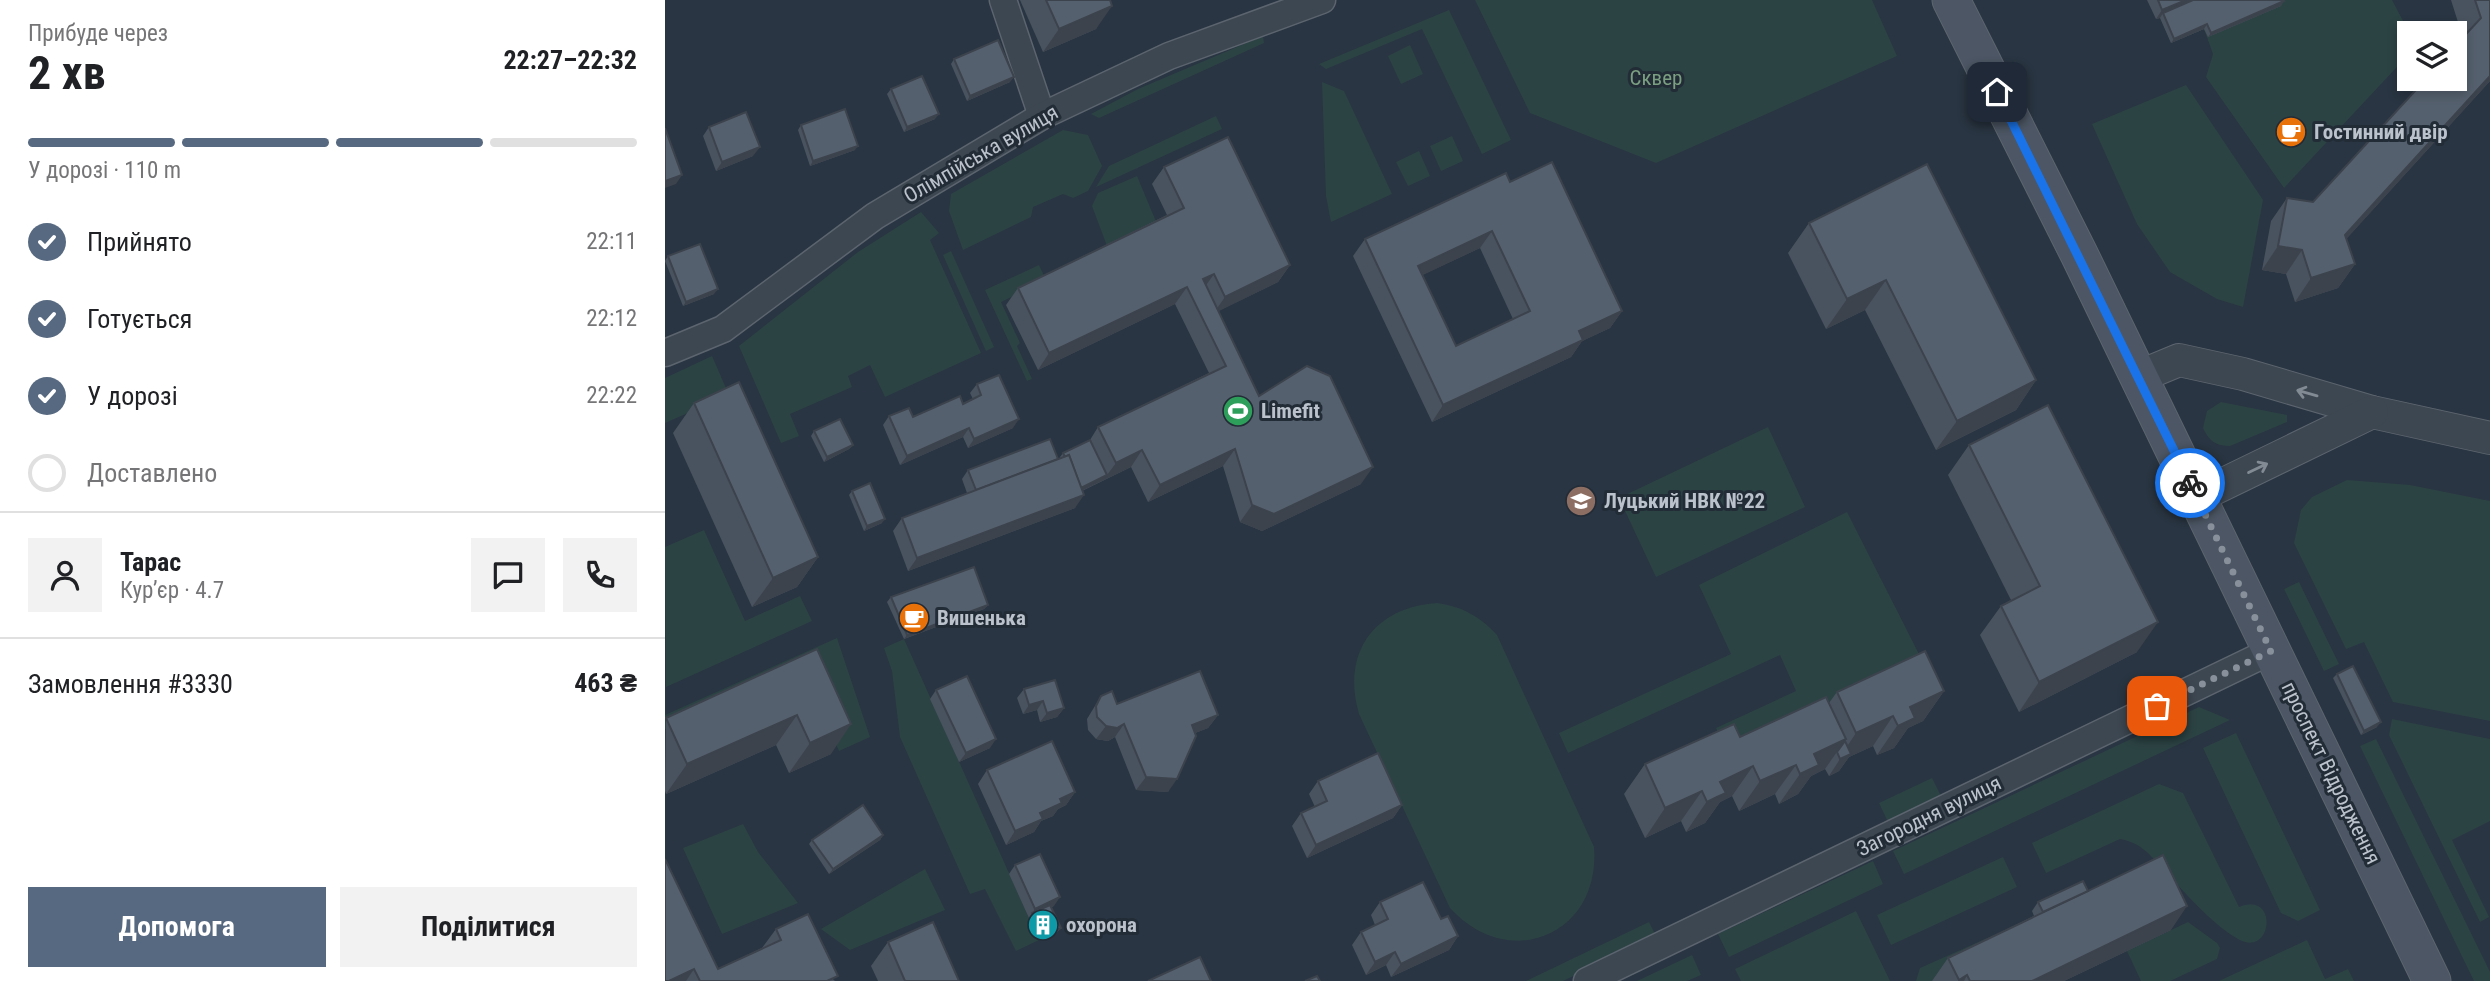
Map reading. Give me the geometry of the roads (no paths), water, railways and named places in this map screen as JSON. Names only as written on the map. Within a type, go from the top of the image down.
[{"type":"main road","name":"проспект Відродження","points":[[1951,0],[2432,981]]},
{"type":"street","points":[[1003,0],[1042,116]]},
{"type":"street","name":"Олімпійська вулиця","points":[[665,353],[723,329],[874,216],[1042,116],[1169,56],[1322,0]]},
{"type":"street","points":[[2138,377],[2179,360],[2243,374],[2372,412],[2490,438]]},
{"type":"street","points":[[2197,497],[2372,412]]},
{"type":"street","name":"Загородня вулиця","points":[[1587,981],[2271,651]]},
{"type":"place","name":"Гостинний двір","points":[[2291,132]]},
{"type":"place","name":"Limefit","points":[[1238,411]]},
{"type":"place","name":"Луцький НВК №22","points":[[1581,501]]},
{"type":"place","name":"Вишенька","points":[[914,618]]},
{"type":"place","name":"охорона","points":[[1043,925]]},
{"type":"park label","name":"Сквер","points":[[1656,78]]}]
